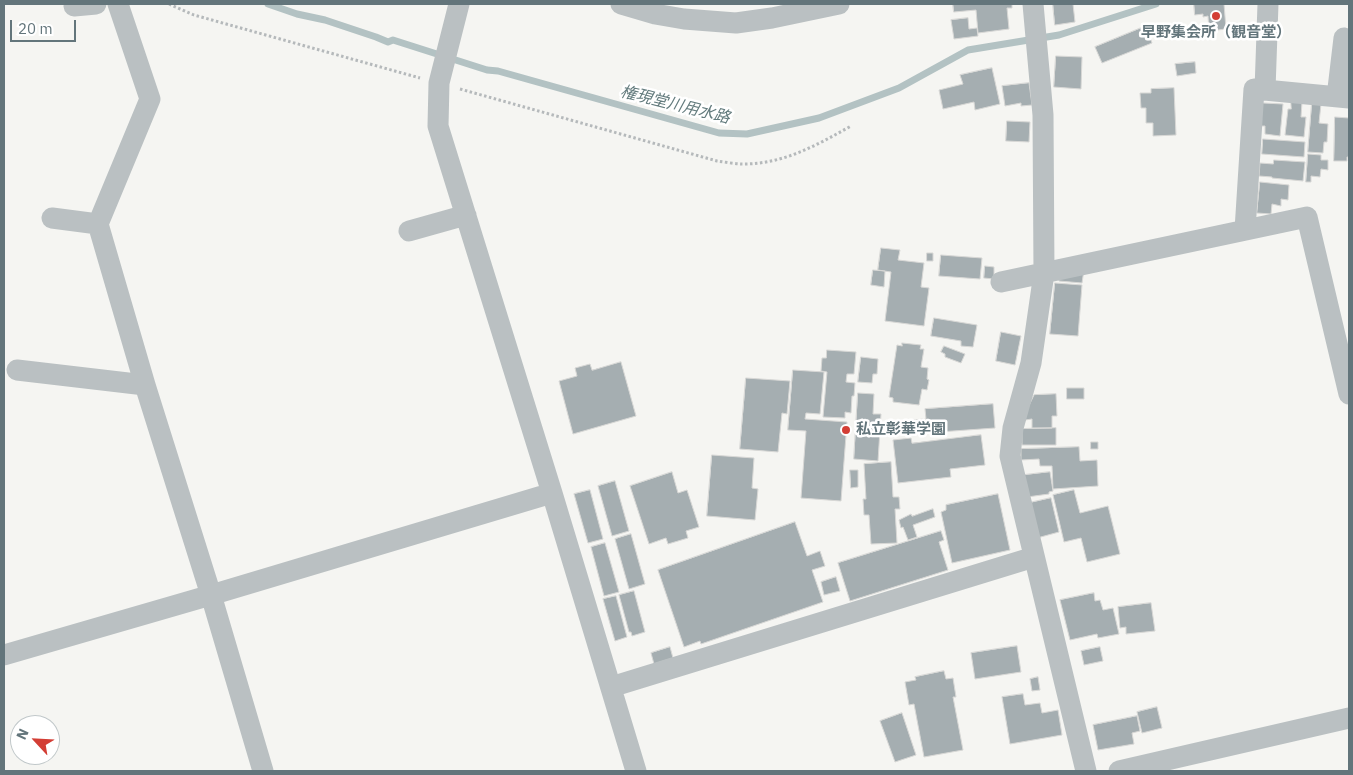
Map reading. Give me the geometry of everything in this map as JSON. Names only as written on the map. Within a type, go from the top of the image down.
[{"type":"street","points":[[74,6],[96,4]]},
{"type":"street","points":[[118,4],[150,99],[98,224],[263,771]]},
{"type":"street","points":[[460,4],[438,83],[438,126],[636,771]]},
{"type":"street","points":[[621,4],[654,14],[684,19],[736,23],[772,18],[839,4]]},
{"type":"street","points":[[1033,4],[1042,115],[1044,273],[1031,363],[1013,428],[1010,456],[1086,771]]},
{"type":"street","points":[[1265,90],[1268,4]]},
{"type":"street","points":[[1246,230],[1254,88],[1343,97],[1344,38]]},
{"type":"street","points":[[410,231],[466,215]]},
{"type":"street","points":[[1001,282],[1307,216],[1349,394]]},
{"type":"street","points":[[52,218],[98,224]]},
{"type":"street","points":[[17,370],[146,385]]},
{"type":"street","points":[[4,655],[211,596],[552,493]]},
{"type":"street","points":[[611,687],[1034,557]]},
{"type":"street","points":[[1119,771],[1349,718]]},
{"type":"path","points":[[169,4],[194,15],[717,161],[743,164],[774,161],[812,148],[851,126]]},
{"type":"building","points":[[953,4],[1012,4],[1012,8],[1007,8],[1009,29],[978,33],[976,10],[954,12]]},
{"type":"building","points":[[1053,4],[1073,4],[1075,22],[1055,25]]},
{"type":"building","points":[[1194,4],[1224,4],[1226,29],[1209,31],[1208,16],[1203,17],[1203,14],[1195,15]]},
{"type":"building","points":[[968,18],[969,29],[977,28],[978,36],[954,39],[951,20]]},
{"type":"building","points":[[1146,26],[1152,43],[1102,63],[1095,47]]},
{"type":"building","points":[[1056,56],[1082,57],[1081,89],[1054,87]]},
{"type":"building","points":[[1195,62],[1196,73],[1177,76],[1175,64]]},
{"type":"building","points":[[992,68],[1000,104],[975,110],[974,102],[943,109],[939,90],[963,84],[960,75]]},
{"type":"building","points":[[1029,83],[1032,105],[1021,106],[1021,103],[1005,106],[1002,86]]},
{"type":"building","points":[[1174,88],[1176,135],[1153,136],[1153,123],[1146,123],[1146,108],[1141,108],[1140,93],[1151,93],[1151,89]]},
{"type":"building","points":[[1291,101],[1302,102],[1301,117],[1306,117],[1304,137],[1285,135],[1288,109],[1291,109]]},
{"type":"building","points":[[1263,103],[1283,104],[1280,136],[1265,134],[1265,126],[1261,126]]},
{"type":"building","points":[[1312,103],[1321,104],[1319,123],[1328,124],[1327,142],[1324,142],[1323,153],[1308,152]]},
{"type":"building","points":[[1335,117],[1349,118],[1349,157],[1347,157],[1347,161],[1334,161]]},
{"type":"building","points":[[1007,121],[1030,122],[1029,142],[1006,141]]},
{"type":"building","points":[[1263,139],[1305,142],[1304,157],[1262,154]]},
{"type":"building","points":[[1308,154],[1321,155],[1321,160],[1328,160],[1328,170],[1321,169],[1320,177],[1311,176],[1311,182],[1306,182]]},
{"type":"building","points":[[1274,160],[1305,162],[1303,181],[1259,176],[1260,163],[1273,164]]},
{"type":"building","points":[[1260,182],[1289,185],[1288,200],[1281,199],[1281,206],[1272,204],[1271,214],[1257,213]]},
{"type":"building","points":[[881,248],[900,250],[898,260],[924,263],[921,287],[929,288],[924,326],[885,321],[891,272],[878,270]]},
{"type":"building","points":[[927,253],[933,253],[933,261],[927,261]]},
{"type":"building","points":[[941,255],[982,258],[980,279],[939,276]]},
{"type":"building","points":[[985,266],[994,267],[994,279],[984,278]]},
{"type":"building","points":[[873,270],[885,271],[884,287],[871,285]]},
{"type":"building","points":[[1084,270],[1082,283],[1059,281],[1058,275]]},
{"type":"building","points":[[1055,283],[1082,285],[1078,336],[1050,334]]},
{"type":"building","points":[[934,318],[977,325],[973,347],[961,346],[961,341],[931,336]]},
{"type":"building","points":[[1001,332],[1021,336],[1015,365],[996,361]]},
{"type":"building","points":[[902,343],[921,345],[920,349],[924,349],[921,367],[928,368],[927,379],[929,380],[927,390],[922,389],[919,405],[893,402],[893,398],[889,397],[897,345],[902,346]]},
{"type":"building","points":[[944,346],[965,354],[961,363],[945,357],[945,354],[941,352]]},
{"type":"building","points":[[827,350],[856,352],[854,374],[847,374],[846,382],[855,383],[854,396],[852,396],[851,413],[845,412],[845,418],[823,417],[827,372],[821,371],[822,358],[826,358]]},
{"type":"building","points":[[861,357],[878,359],[877,374],[873,374],[872,383],[858,382]]},
{"type":"building","points":[[621,362],[636,416],[573,434],[559,381],[577,376],[575,368],[590,364],[592,370]]},
{"type":"building","points":[[793,370],[824,372],[820,414],[806,413],[805,419],[847,422],[841,501],[801,498],[806,431],[788,430]]},
{"type":"building","points":[[746,378],[790,381],[787,414],[782,413],[778,452],[740,449]]},
{"type":"building","points":[[1067,388],[1084,388],[1084,399],[1067,399]]},
{"type":"building","points":[[858,393],[874,394],[873,414],[881,414],[878,461],[854,459]]},
{"type":"building","points":[[1056,394],[1057,416],[1052,416],[1052,428],[1032,428],[1032,419],[1025,420],[1025,414],[1034,395]]},
{"type":"building","points":[[993,404],[995,428],[911,434],[910,420],[926,419],[925,409]]},
{"type":"building","points":[[1056,428],[1056,445],[1022,445],[1022,429]]},
{"type":"building","points":[[981,435],[985,465],[950,469],[951,477],[898,483],[893,440],[911,438],[912,443]]},
{"type":"building","points":[[1091,442],[1098,442],[1098,449],[1091,449]]},
{"type":"building","points":[[1079,447],[1080,461],[1097,460],[1098,486],[1053,489],[1052,466],[1040,466],[1039,459],[1021,460],[1021,449]]},
{"type":"building","points":[[712,455],[754,458],[752,488],[758,489],[755,520],[707,516]]},
{"type":"building","points":[[891,462],[893,497],[899,497],[900,509],[895,509],[897,543],[871,544],[869,515],[864,515],[863,499],[866,499],[864,464]]},
{"type":"building","points":[[850,470],[858,470],[858,487],[851,488]]},
{"type":"building","points":[[672,472],[678,493],[687,490],[699,527],[686,531],[688,538],[668,544],[666,538],[649,544],[630,486]]},
{"type":"building","points":[[1050,472],[1053,491],[1049,492],[1049,494],[1027,497],[1024,475]]},
{"type":"building","points":[[615,481],[629,531],[612,536],[598,486]]},
{"type":"building","points":[[590,490],[603,539],[588,543],[574,494]]},
{"type":"building","points":[[1074,490],[1080,513],[1108,506],[1120,554],[1087,562],[1081,538],[1064,542],[1053,495]]},
{"type":"building","points":[[998,494],[1010,550],[952,563],[941,512],[946,510],[946,505]]},
{"type":"building","points":[[1051,498],[1059,532],[1037,538],[1029,503]]},
{"type":"building","points":[[933,509],[935,517],[913,525],[917,537],[908,540],[899,520],[911,514],[912,516]]},
{"type":"building","points":[[795,522],[807,556],[820,551],[825,566],[812,570],[823,602],[701,644],[700,641],[684,647],[658,570]]},
{"type":"building","points":[[941,531],[944,540],[939,542],[948,570],[850,601],[838,563]]},
{"type":"building","points":[[631,534],[645,584],[629,589],[615,539]]},
{"type":"building","points":[[605,543],[619,592],[604,596],[591,547]]},
{"type":"building","points":[[836,577],[840,591],[824,595],[821,582]]},
{"type":"building","points":[[634,591],[645,632],[632,636],[631,632],[629,632],[619,595]]},
{"type":"building","points":[[1094,593],[1095,601],[1100,600],[1103,610],[1113,608],[1119,634],[1098,638],[1097,634],[1070,640],[1060,600]]},
{"type":"building","points":[[616,596],[627,637],[615,641],[603,599]]},
{"type":"building","points":[[1151,603],[1155,631],[1126,634],[1126,627],[1120,628],[1118,607]]},
{"type":"building","points":[[1017,646],[1021,672],[975,679],[971,653]]},
{"type":"building","points":[[670,647],[673,658],[654,664],[651,653]]},
{"type":"building","points":[[1100,647],[1103,661],[1084,665],[1081,651]]},
{"type":"building","points":[[944,671],[946,679],[953,678],[956,697],[953,697],[963,750],[924,757],[914,704],[909,705],[905,682],[916,680],[915,677]]},
{"type":"building","points":[[1038,677],[1040,690],[1032,691],[1030,679]]},
{"type":"building","points":[[1023,694],[1025,705],[1040,703],[1042,713],[1058,710],[1062,735],[1010,744],[1002,697]]},
{"type":"building","points":[[1157,707],[1162,728],[1142,733],[1137,712]]},
{"type":"building","points":[[902,713],[916,755],[895,762],[880,721]]},
{"type":"building","points":[[1137,716],[1140,731],[1132,733],[1134,744],[1098,750],[1093,725]]},
{"type":"waterway","name":"権現堂川用水路","points":[[268,4],[297,14],[325,20],[388,42],[393,40],[487,70],[498,71],[719,133],[747,134],[819,118],[899,88],[968,50],[1059,35],[1156,4]]},
{"type":"place","name":"早野集会所（観音堂）","points":[[1216,16]]},
{"type":"place","name":"私立彰華学園","points":[[846,430]]}]
